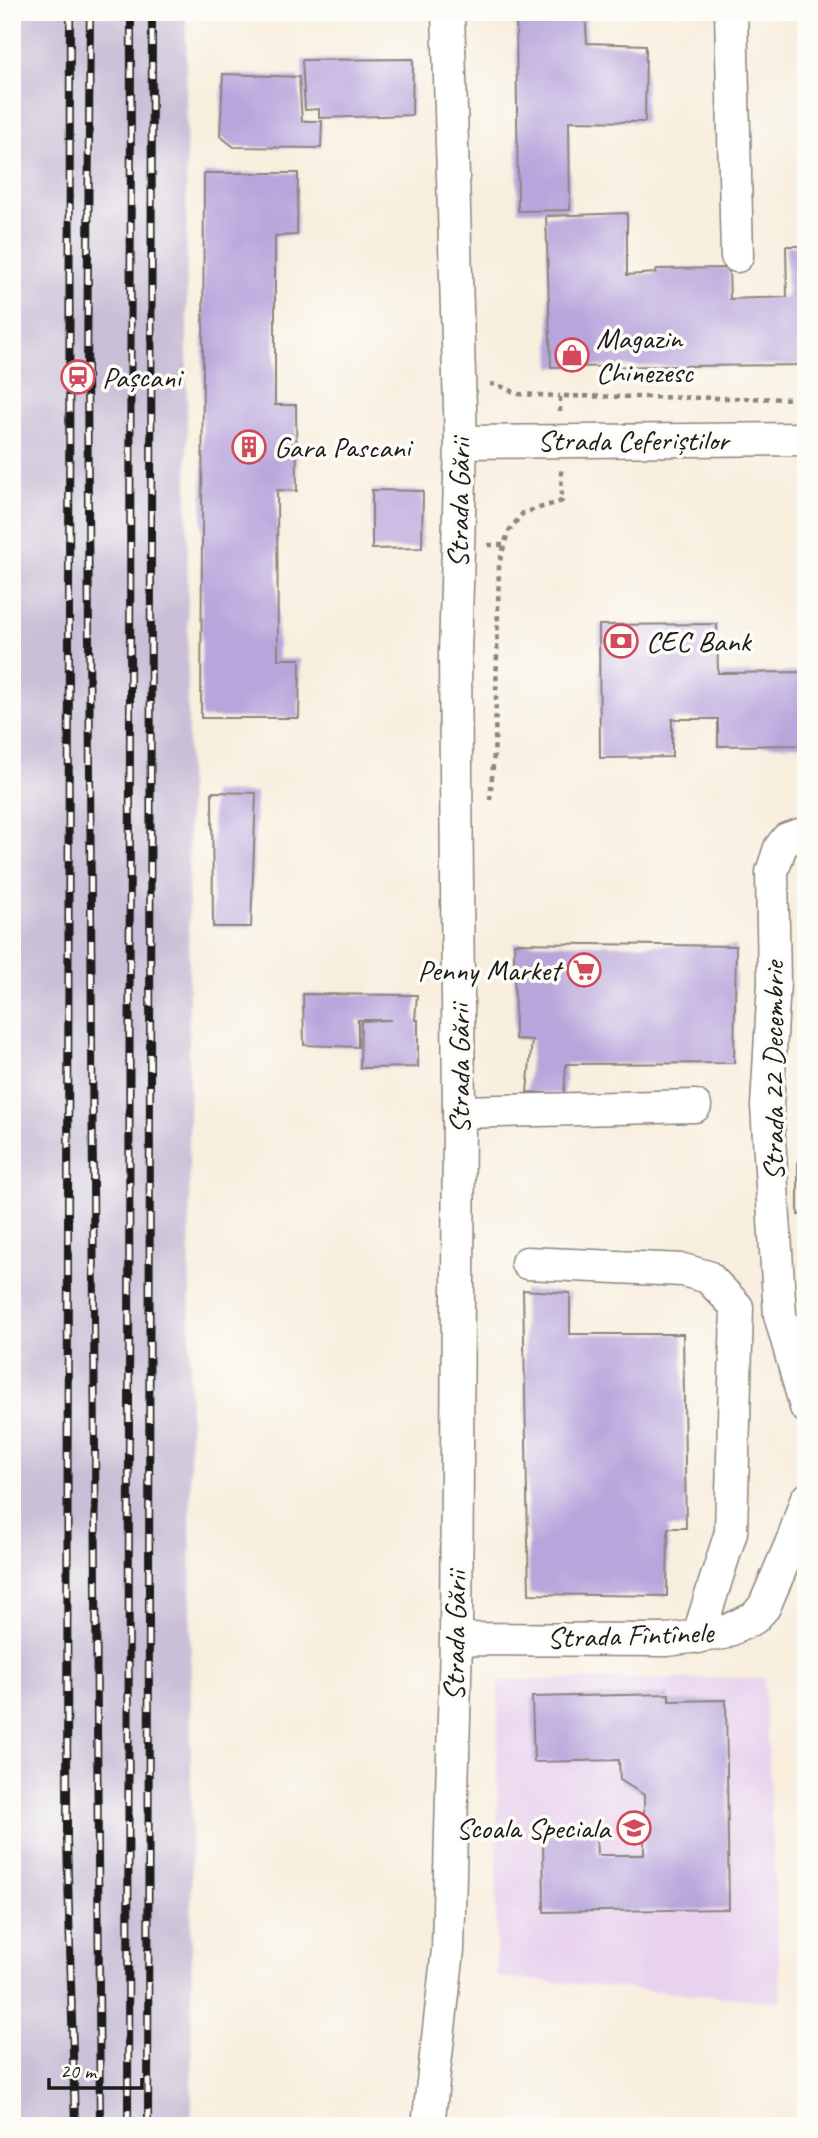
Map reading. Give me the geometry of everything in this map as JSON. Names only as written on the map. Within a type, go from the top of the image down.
[{"type":"street","name":"Strada Gării","points":[[428,2126],[449,1950],[456,1639],[459,1112],[455,655],[461,442],[448,12]]},
{"type":"street","points":[[731,12],[737,256]]},
{"type":"street","name":"Strada Ceferiștilor","points":[[461,442],[806,439]]},
{"type":"street","name":"Strada 22 Decembrie","points":[[806,832],[788,839],[780,848],[772,872],[774,982],[767,1106],[780,1315],[806,1407]]},
{"type":"street","points":[[459,1112],[695,1106]]},
{"type":"street","points":[[527,1263],[683,1270],[708,1277],[737,1307],[731,1532],[698,1637]]},
{"type":"street","name":"Strada Fîntînele","points":[[456,1639],[667,1640],[723,1633],[754,1618],[764,1607],[790,1548],[806,1500]]},
{"type":"path","points":[[459,383],[498,385],[519,394],[560,396],[806,399]]},
{"type":"path","points":[[560,396],[560,414]]},
{"type":"path","points":[[490,805],[495,742],[499,564],[508,531],[523,513],[562,501],[562,489]]},
{"type":"shaded area","points":[[12,12],[186,12],[192,2126],[12,2126]]},
{"type":"shaded area","name":"Scoala Speciala","points":[[764,1678],[781,2002],[496,1977],[498,1680]]},
{"type":"building","points":[[516,12],[585,12],[587,43],[646,45],[645,122],[569,121],[570,210],[518,211]]},
{"type":"building","points":[[413,59],[412,115],[319,118],[319,109],[305,110],[302,60]]},
{"type":"building","points":[[223,74],[299,77],[302,121],[322,121],[321,148],[234,147],[220,136]]},
{"type":"building","name":"Gara Pascani","points":[[204,173],[298,173],[297,235],[275,236],[275,405],[296,405],[297,491],[277,490],[278,659],[300,659],[299,718],[201,718]]},
{"type":"building","points":[[627,213],[627,275],[656,273],[657,269],[729,268],[730,299],[787,297],[786,246],[806,246],[806,365],[551,367],[546,216]]},
{"type":"building","points":[[372,490],[423,491],[422,548],[372,549]]},
{"type":"building","points":[[717,624],[718,673],[806,672],[806,745],[718,746],[718,719],[672,719],[672,757],[600,758],[599,625]]},
{"type":"building","points":[[212,792],[256,793],[251,927],[213,927]]},
{"type":"building","points":[[514,943],[736,946],[734,1063],[566,1064],[564,1094],[527,1092],[532,1040],[515,1039]]},
{"type":"building","points":[[801,968],[806,968],[806,1012],[800,1012]]},
{"type":"building","points":[[303,994],[417,995],[415,1020],[418,1020],[418,1067],[360,1068],[361,1021],[391,1020],[358,1020],[358,1047],[304,1045]]},
{"type":"building","points":[[798,1159],[806,1159],[806,1215],[798,1215]]},
{"type":"building","points":[[523,1290],[570,1293],[570,1334],[683,1334],[686,1528],[668,1528],[667,1596],[529,1594]]},
{"type":"building","points":[[669,1694],[669,1701],[726,1700],[729,1909],[544,1912],[543,1835],[596,1834],[597,1855],[644,1855],[644,1795],[620,1780],[619,1760],[534,1762],[532,1697]]},
{"type":"railway","points":[[70,12],[67,1840],[75,2126]]},
{"type":"railway","points":[[90,12],[87,371],[100,2126]]},
{"type":"railway","points":[[128,2126],[131,12]]},
{"type":"railway","points":[[148,2126],[152,12]]},
{"type":"place","name":"Magazin Chinezesc","points":[[572,355]]},
{"type":"place","name":"Pașcani","points":[[78,377]]},
{"type":"place","name":"Gara Pascani","points":[[249,447]]},
{"type":"place","name":"CEC Bank","points":[[621,641]]},
{"type":"place","name":"Penny Market","points":[[584,970]]},
{"type":"place","name":"Scoala Speciala","points":[[634,1828]]}]
